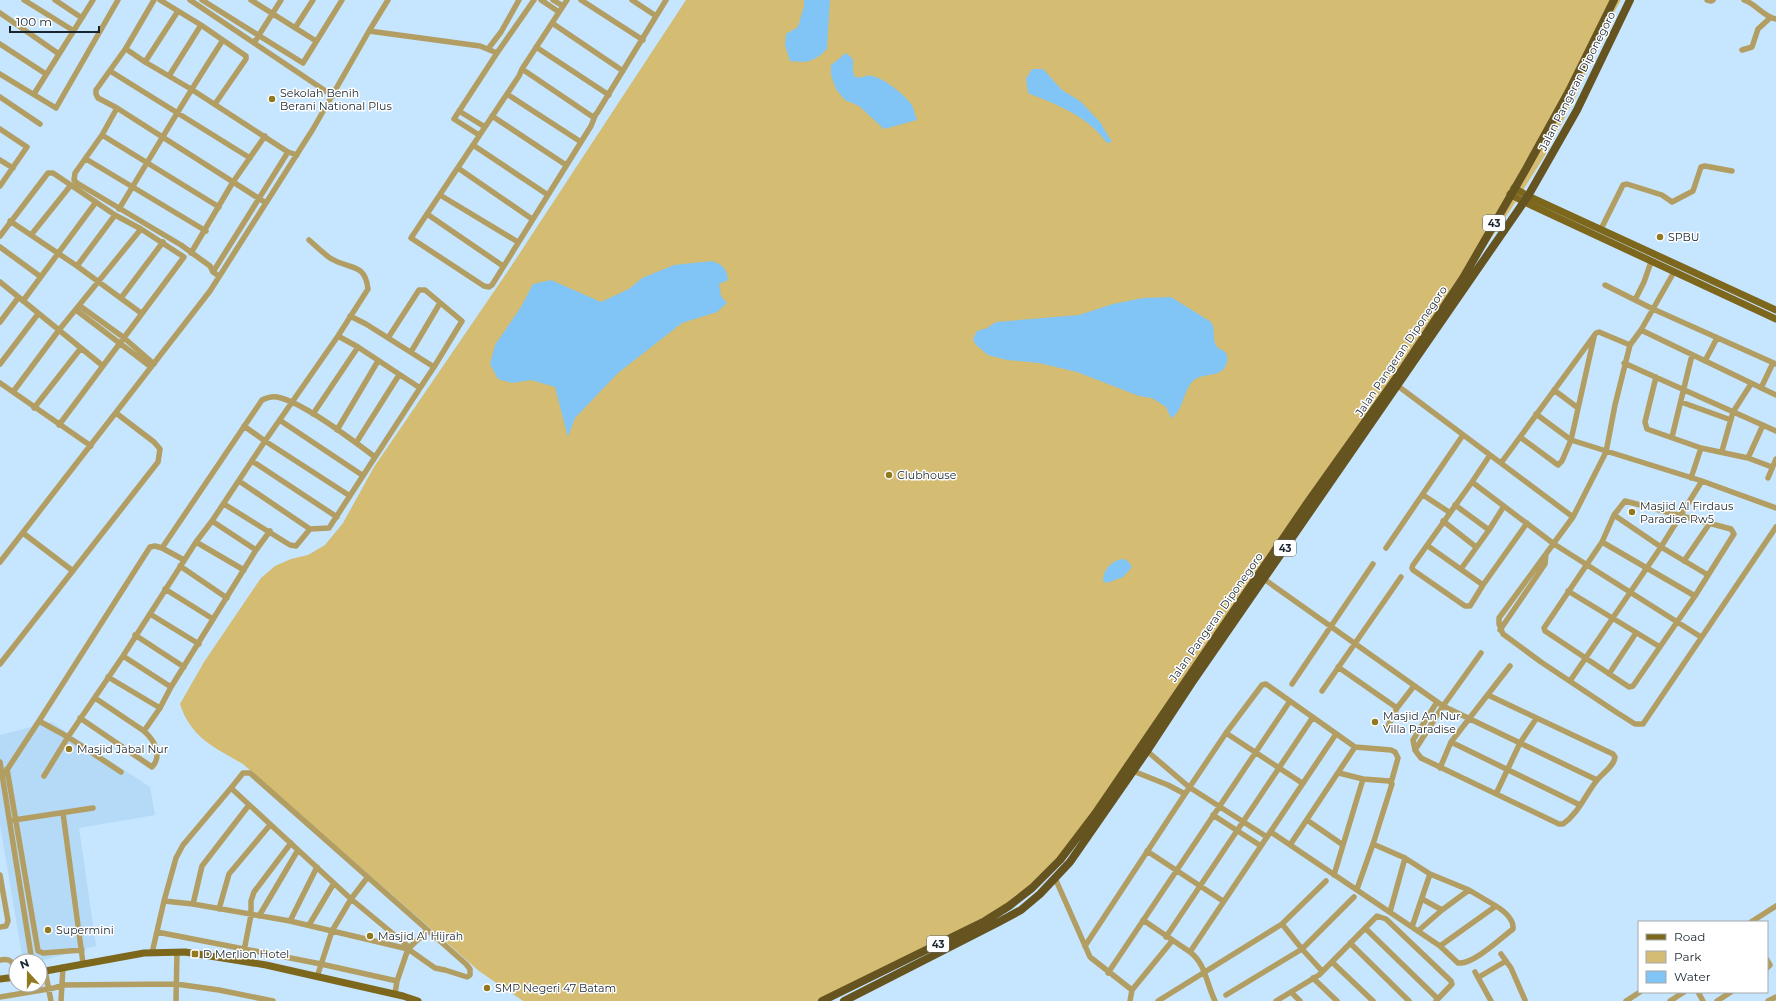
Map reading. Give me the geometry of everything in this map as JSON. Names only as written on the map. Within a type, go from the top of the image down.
[{"type":"highway","name":"Jalan Pangeran Diponegoro","points":[[822,1001],[985,921],[1009,906],[1032,888],[1060,860],[1095,814],[1300,514],[1404,367],[1463,278],[1569,91],[1614,0]]},
{"type":"highway","name":"Jalan Pangeran Diponegoro","points":[[844,1001],[1015,913],[1040,894],[1070,862],[1526,199],[1578,108],[1630,0]]},
{"type":"main road","points":[[1512,191],[1651,262],[1776,319]]},
{"type":"main road","points":[[1526,199],[1601,229],[1776,310]]},
{"type":"main road","points":[[1614,244],[1617,237]]},
{"type":"main road","points":[[48,970],[152,953],[177,952],[242,962],[317,977],[395,994],[418,1001]]},
{"type":"street","points":[[24,0],[74,32]]},
{"type":"street","points":[[55,0],[82,18]]},
{"type":"street","points":[[34,94],[93,0]]},
{"type":"street","points":[[0,74],[56,108],[118,0]]},
{"type":"street","points":[[154,0],[126,48],[96,90],[98,98],[117,108],[266,203]]},
{"type":"street","points":[[160,0],[201,24],[243,53],[246,59],[215,104]]},
{"type":"street","points":[[190,0],[333,96]]},
{"type":"street","points":[[251,0],[316,41]]},
{"type":"street","points":[[254,43],[281,0]]},
{"type":"street","points":[[295,28],[313,0]]},
{"type":"street","points":[[205,1],[303,63],[342,0]]},
{"type":"street","points":[[0,562],[210,291],[297,156],[388,0]]},
{"type":"street","points":[[488,49],[501,32],[519,0]]},
{"type":"street","points":[[480,135],[454,119],[534,0]]},
{"type":"street","points":[[541,0],[561,9]]},
{"type":"street","points":[[554,0],[561,9]]},
{"type":"street","points":[[567,0],[507,94],[411,238],[484,286],[489,287],[492,285],[581,142],[595,116],[666,0]]},
{"type":"street","points":[[581,0],[642,40]]},
{"type":"street","points":[[632,0],[656,16]]},
{"type":"street","points":[[1707,0],[1713,0]]},
{"type":"street","points":[[1742,50],[1752,47],[1758,29],[1773,18],[1744,0]]},
{"type":"street","points":[[145,62],[178,11]]},
{"type":"street","points":[[0,13],[59,54]]},
{"type":"street","points":[[552,23],[623,71]]},
{"type":"street","points":[[169,76],[201,24]]},
{"type":"street","points":[[369,31],[480,46],[497,53]]},
{"type":"street","points":[[119,209],[178,113],[191,88],[223,40]]},
{"type":"street","points":[[0,44],[46,74]]},
{"type":"street","points":[[536,47],[609,95]]},
{"type":"street","points":[[129,51],[145,62],[191,88],[288,152],[297,156]]},
{"type":"street","points":[[522,69],[590,115],[595,116]]},
{"type":"street","points":[[110,71],[250,158]]},
{"type":"street","points":[[507,94],[581,142]]},
{"type":"street","points":[[0,97],[40,124]]},
{"type":"street","points":[[117,108],[102,135],[75,173],[74,180],[191,253],[210,266],[213,272],[219,276]]},
{"type":"street","points":[[459,111],[485,127]]},
{"type":"street","points":[[492,116],[566,165]]},
{"type":"street","points":[[0,129],[27,147],[0,186]]},
{"type":"street","points":[[102,135],[219,207]]},
{"type":"street","points":[[191,253],[206,231],[233,182],[265,136]]},
{"type":"street","points":[[473,145],[548,195]]},
{"type":"street","points":[[213,272],[288,152]]},
{"type":"street","points":[[86,159],[206,231]]},
{"type":"street","points":[[0,160],[13,168]]},
{"type":"street","points":[[1601,229],[1623,184],[1662,195],[1672,202],[1693,191],[1701,167],[1705,166],[1732,171]]},
{"type":"street","points":[[458,168],[532,220]]},
{"type":"street","points":[[0,236],[48,173],[53,173],[116,215],[163,242],[184,257],[118,343],[103,366],[59,425]]},
{"type":"street","points":[[30,235],[71,185]]},
{"type":"street","points":[[440,195],[518,242]]},
{"type":"street","points":[[0,322],[41,277],[96,202]]},
{"type":"street","points":[[427,214],[503,266]]},
{"type":"street","points":[[76,266],[116,215]]},
{"type":"street","points":[[10,222],[76,266],[141,313]]},
{"type":"street","points":[[12,392],[59,330],[141,229]]},
{"type":"street","points":[[44,776],[80,718],[123,656],[180,566],[224,504],[265,441],[338,336],[368,289],[367,278],[359,269],[330,258],[309,240]]},
{"type":"street","points":[[121,298],[163,242]]},
{"type":"street","points":[[0,247],[41,277]]},
{"type":"street","points":[[1635,300],[1644,282],[1651,262]]},
{"type":"street","points":[[1674,272],[1641,330],[1630,345],[1624,362],[1606,452],[1573,517],[1499,618],[1500,630],[1503,634],[1541,662],[1635,724],[1644,724],[1701,636],[1776,527]]},
{"type":"street","points":[[0,282],[103,366]]},
{"type":"street","points":[[1605,284],[1652,309],[1775,364],[1761,388]]},
{"type":"street","points":[[239,481],[310,529],[327,529],[337,517],[362,475],[462,322],[425,290],[420,290],[388,338]]},
{"type":"street","points":[[411,352],[440,303]]},
{"type":"street","points":[[80,306],[123,337],[152,366]]},
{"type":"street","points":[[76,310],[118,343],[152,366]]},
{"type":"street","points":[[0,364],[38,314]]},
{"type":"street","points":[[350,316],[434,367]]},
{"type":"street","points":[[1641,330],[1776,395]]},
{"type":"street","points":[[1501,463],[1594,334],[1599,332],[1630,345]]},
{"type":"street","points":[[1520,437],[1558,465],[1561,463],[1571,440],[1594,334]]},
{"type":"street","points":[[338,336],[358,347],[420,388]]},
{"type":"street","points":[[1706,362],[1717,338]]},
{"type":"street","points":[[313,414],[358,347]]},
{"type":"street","points":[[34,408],[81,348]]},
{"type":"street","points":[[1672,437],[1692,355]]},
{"type":"street","points":[[337,430],[378,361]]},
{"type":"street","points":[[1624,362],[1776,431]]},
{"type":"street","points":[[356,443],[399,375]]},
{"type":"street","points":[[1656,376],[1645,426],[1649,430],[1701,448],[1722,451],[1748,458],[1772,468]]},
{"type":"street","points":[[0,384],[91,446]]},
{"type":"street","points":[[1722,451],[1733,412],[1751,384]]},
{"type":"street","points":[[1398,386],[1573,517]]},
{"type":"street","points":[[1554,390],[1578,408]]},
{"type":"street","points":[[162,548],[262,400],[276,397],[292,402],[313,414],[375,457]]},
{"type":"street","points":[[1681,402],[1731,420]]},
{"type":"street","points":[[0,664],[158,462],[160,449],[154,442],[116,413]]},
{"type":"street","points":[[1536,414],[1571,440],[1702,481],[1776,508]]},
{"type":"street","points":[[280,421],[362,475]]},
{"type":"street","points":[[1748,458],[1763,425]]},
{"type":"street","points":[[244,426],[350,496]]},
{"type":"street","points":[[1386,548],[1463,436]]},
{"type":"street","points":[[1691,478],[1701,448]]},
{"type":"street","points":[[1490,455],[1449,512],[1428,546],[1413,565],[1413,570],[1467,607],[1472,604],[1483,585],[1527,523]]},
{"type":"street","points":[[1768,478],[1776,459]]},
{"type":"street","points":[[252,461],[337,517]]},
{"type":"street","points":[[1570,681],[1661,547],[1702,481]]},
{"type":"street","points":[[1472,482],[1554,544],[1701,636]]},
{"type":"street","points":[[1423,494],[1449,512]]},
{"type":"street","points":[[1625,501],[1732,529],[1734,534],[1695,596],[1631,687],[1627,686],[1585,659],[1544,630],[1545,626],[1568,591],[1602,542],[1614,515],[1625,501]]},
{"type":"street","points":[[224,504],[270,531],[290,545],[296,546],[310,529]]},
{"type":"street","points":[[1454,505],[1489,530]]},
{"type":"street","points":[[1461,569],[1504,506]]},
{"type":"street","points":[[1614,515],[1661,547],[1708,575]]},
{"type":"street","points":[[212,521],[256,550]]},
{"type":"street","points":[[1443,521],[1476,547]]},
{"type":"street","points":[[1684,561],[1710,523]]},
{"type":"street","points":[[144,731],[160,708],[171,687],[256,550],[270,531]]},
{"type":"street","points":[[23,533],[73,571]]},
{"type":"street","points":[[196,542],[244,570]]},
{"type":"street","points":[[1602,542],[1695,596]]},
{"type":"street","points":[[2,776],[40,721],[150,547],[155,546],[162,548],[184,560]]},
{"type":"street","points":[[1428,546],[1483,585]]},
{"type":"street","points":[[1292,684],[1373,564]]},
{"type":"street","points":[[180,566],[227,598]]},
{"type":"street","points":[[1322,691],[1401,577]]},
{"type":"street","points":[[1264,579],[1443,706],[1468,720],[1597,780]]},
{"type":"street","points":[[165,589],[214,619]]},
{"type":"street","points":[[1568,591],[1660,647]]},
{"type":"street","points":[[150,614],[199,644]]},
{"type":"street","points":[[1608,674],[1636,633]]},
{"type":"street","points":[[135,635],[184,667]]},
{"type":"street","points":[[1415,750],[1443,706],[1481,653]]},
{"type":"street","points":[[123,656],[171,687]]},
{"type":"street","points":[[1440,768],[1451,742],[1510,666]]},
{"type":"street","points":[[1338,667],[1397,708]]},
{"type":"street","points":[[108,677],[160,708]]},
{"type":"street","points":[[1085,946],[1226,733],[1262,685],[1266,684],[1355,747],[1391,750],[1395,752],[1398,758],[1391,783],[1392,787],[1374,844],[1357,889]]},
{"type":"street","points":[[1388,726],[1397,708],[1414,686]]},
{"type":"street","points":[[1437,702],[1413,740],[1415,750],[1421,758],[1561,825],[1566,822],[1597,780],[1614,762],[1615,757],[1613,754],[1536,719],[1488,694]]},
{"type":"street","points":[[80,718],[152,767],[157,758],[156,749],[150,737],[144,731],[95,698]]},
{"type":"street","points":[[1108,973],[1290,701]]},
{"type":"street","points":[[1166,936],[1313,717]]},
{"type":"street","points":[[1496,794],[1520,744],[1536,719]]},
{"type":"street","points":[[40,721],[68,737],[121,772]]},
{"type":"street","points":[[1226,733],[1254,753],[1302,783]]},
{"type":"street","points":[[1190,952],[1336,734]]},
{"type":"street","points":[[1451,742],[1580,804]]},
{"type":"street","points":[[1290,845],[1355,747]]},
{"type":"street","points":[[1147,752],[1189,787],[1243,821],[1290,845],[1440,946],[1458,963],[1463,963],[1472,959],[1513,929],[1513,923],[1509,917],[1496,906],[1469,890],[1430,874],[1405,858],[1374,844]]},
{"type":"street","points":[[0,762],[31,953]]},
{"type":"street","points":[[8,769],[38,950],[43,954],[82,950]]},
{"type":"street","points":[[1133,771],[1168,785],[1185,794]]},
{"type":"street","points":[[152,953],[176,858],[184,845],[243,773],[250,773],[466,964],[470,969],[470,973],[468,976],[464,977],[448,970],[435,968],[409,948],[351,899],[231,788]]},
{"type":"street","points":[[1339,773],[1363,779],[1391,783]]},
{"type":"street","points":[[1334,875],[1363,779]]},
{"type":"street","points":[[193,904],[202,866],[249,805]]},
{"type":"street","points":[[9,821],[93,808]]},
{"type":"street","points":[[63,813],[83,963]]},
{"type":"street","points":[[1213,815],[1261,846]]},
{"type":"street","points":[[1307,820],[1344,845]]},
{"type":"street","points":[[219,909],[229,874],[270,824]]},
{"type":"street","points":[[242,962],[251,914],[251,900],[254,892],[291,843]]},
{"type":"street","points":[[259,916],[298,850]]},
{"type":"street","points":[[1147,851],[1223,901]]},
{"type":"street","points":[[1390,912],[1405,858]]},
{"type":"street","points":[[290,921],[316,867]]},
{"type":"street","points":[[1412,927],[1430,874]]},
{"type":"street","points":[[0,875],[8,920],[6,926],[0,927]]},
{"type":"street","points":[[317,977],[332,931],[351,899],[367,878]]},
{"type":"street","points":[[1055,878],[1090,957],[1108,973],[1132,990]]},
{"type":"street","points":[[1158,1001],[1282,924],[1326,881]]},
{"type":"street","points":[[309,925],[334,883]]},
{"type":"street","points":[[1418,931],[1442,910],[1469,890]]},
{"type":"street","points":[[1226,995],[1302,950],[1354,897]]},
{"type":"street","points":[[1422,899],[1442,910]]},
{"type":"street","points":[[164,901],[193,904],[290,921],[409,948]]},
{"type":"street","points":[[1440,946],[1496,906]]},
{"type":"street","points":[[1753,921],[1776,906]]},
{"type":"street","points":[[1276,1001],[1314,978],[1332,962],[1350,943],[1365,928],[1377,916],[1386,919],[1451,981],[1452,984],[1437,1000],[1365,928]]},
{"type":"street","points":[[1143,920],[1197,957],[1205,972],[1215,1001]]},
{"type":"street","points":[[1282,924],[1302,950],[1322,971]]},
{"type":"street","points":[[395,994],[397,981],[409,948],[427,931]]},
{"type":"street","points":[[157,932],[321,964],[397,981]]},
{"type":"street","points":[[1130,1001],[1132,990],[1172,941]]},
{"type":"street","points":[[1350,943],[1409,1001]]},
{"type":"street","points":[[176,1001],[177,952]]},
{"type":"street","points":[[1501,954],[1511,968],[1525,1000]]},
{"type":"street","points":[[1479,977],[1506,961]]},
{"type":"street","points":[[1332,962],[1373,1001]]},
{"type":"street","points":[[61,1001],[63,967]]},
{"type":"street","points":[[1475,972],[1491,1001]]},
{"type":"street","points":[[1314,978],[1337,1001]]},
{"type":"street","points":[[51,1001],[48,988],[54,988],[62,985],[176,984],[219,990],[254,999],[273,1001]]},
{"type":"street","points":[[1291,992],[1300,1001]]},
{"type":"street","points":[[0,997],[21,993]]},
{"type":"street","points":[[1626,1001],[1638,993]]},
{"type":"street","points":[[1670,1001],[1682,993]]},
{"type":"street","points":[[1717,1001],[1729,993]]},
{"type":"street","points":[[1768,1001],[1776,997]]},
{"type":"shaded area","points":[[51,722],[150,787],[155,815],[79,828],[96,946],[48,959],[48,953],[22,953],[0,825],[0,735]]},
{"type":"green space","points":[[686,0],[1621,0],[1602,33],[1577,94],[1544,157],[1511,209],[1084,834],[1069,854],[1033,891],[827,1001],[523,1001],[479,971],[243,764],[213,747],[190,725],[180,704],[204,662],[261,578],[275,566],[291,559],[308,555],[325,545],[343,523],[374,467],[508,271]]},
{"type":"water","points":[[804,0],[830,0],[827,49],[818,57],[810,61],[790,61],[785,45],[786,34],[798,27],[804,6]]},
{"type":"water","points":[[846,53],[853,59],[853,71],[855,77],[877,77],[888,83],[909,101],[912,105],[917,120],[884,129],[859,106],[845,100],[836,89],[831,75],[831,65]]},
{"type":"water","points":[[1032,69],[1043,69],[1062,90],[1080,101],[1100,122],[1112,142],[1107,143],[1090,125],[1072,112],[1028,93],[1026,79]]},
{"type":"water","points":[[712,261],[722,266],[727,273],[728,280],[719,284],[721,296],[727,303],[717,312],[682,323],[618,373],[575,418],[568,437],[555,387],[531,380],[512,383],[498,379],[490,364],[495,345],[521,307],[533,284],[551,280],[601,302],[629,289],[642,278],[674,265]]},
{"type":"water","points":[[1171,297],[1211,322],[1216,345],[1226,353],[1227,362],[1225,368],[1221,371],[1201,377],[1192,382],[1181,407],[1171,418],[1166,407],[1152,398],[1139,396],[1077,372],[1039,363],[1007,360],[988,355],[976,345],[973,339],[977,331],[987,328],[996,322],[1079,315],[1113,304],[1143,298]]},
{"type":"water","points":[[1123,559],[1128,561],[1132,567],[1123,577],[1107,583],[1103,581],[1106,569],[1115,561]]},
{"type":"place","name":"Sekolah Benih Berani National Plus","points":[[272,99]]},
{"type":"place","name":"SPBU","points":[[1660,237]]},
{"type":"place","name":"Clubhouse","points":[[889,475]]},
{"type":"place","name":"Masjid Al Firdaus Paradise Rw5","points":[[1632,512]]},
{"type":"place","name":"Masjid An Nur Villa Paradise","points":[[1375,722]]},
{"type":"place","name":"Masjid Jabal Nur","points":[[69,749]]},
{"type":"place","name":"Supermini","points":[[48,930]]},
{"type":"place","name":"Masjid Al Hijrah","points":[[370,936]]},
{"type":"place","name":"D Merlion Hotel","points":[[195,954]]},
{"type":"place","name":"SMP Negeri 47 Batam","points":[[487,988]]}]
